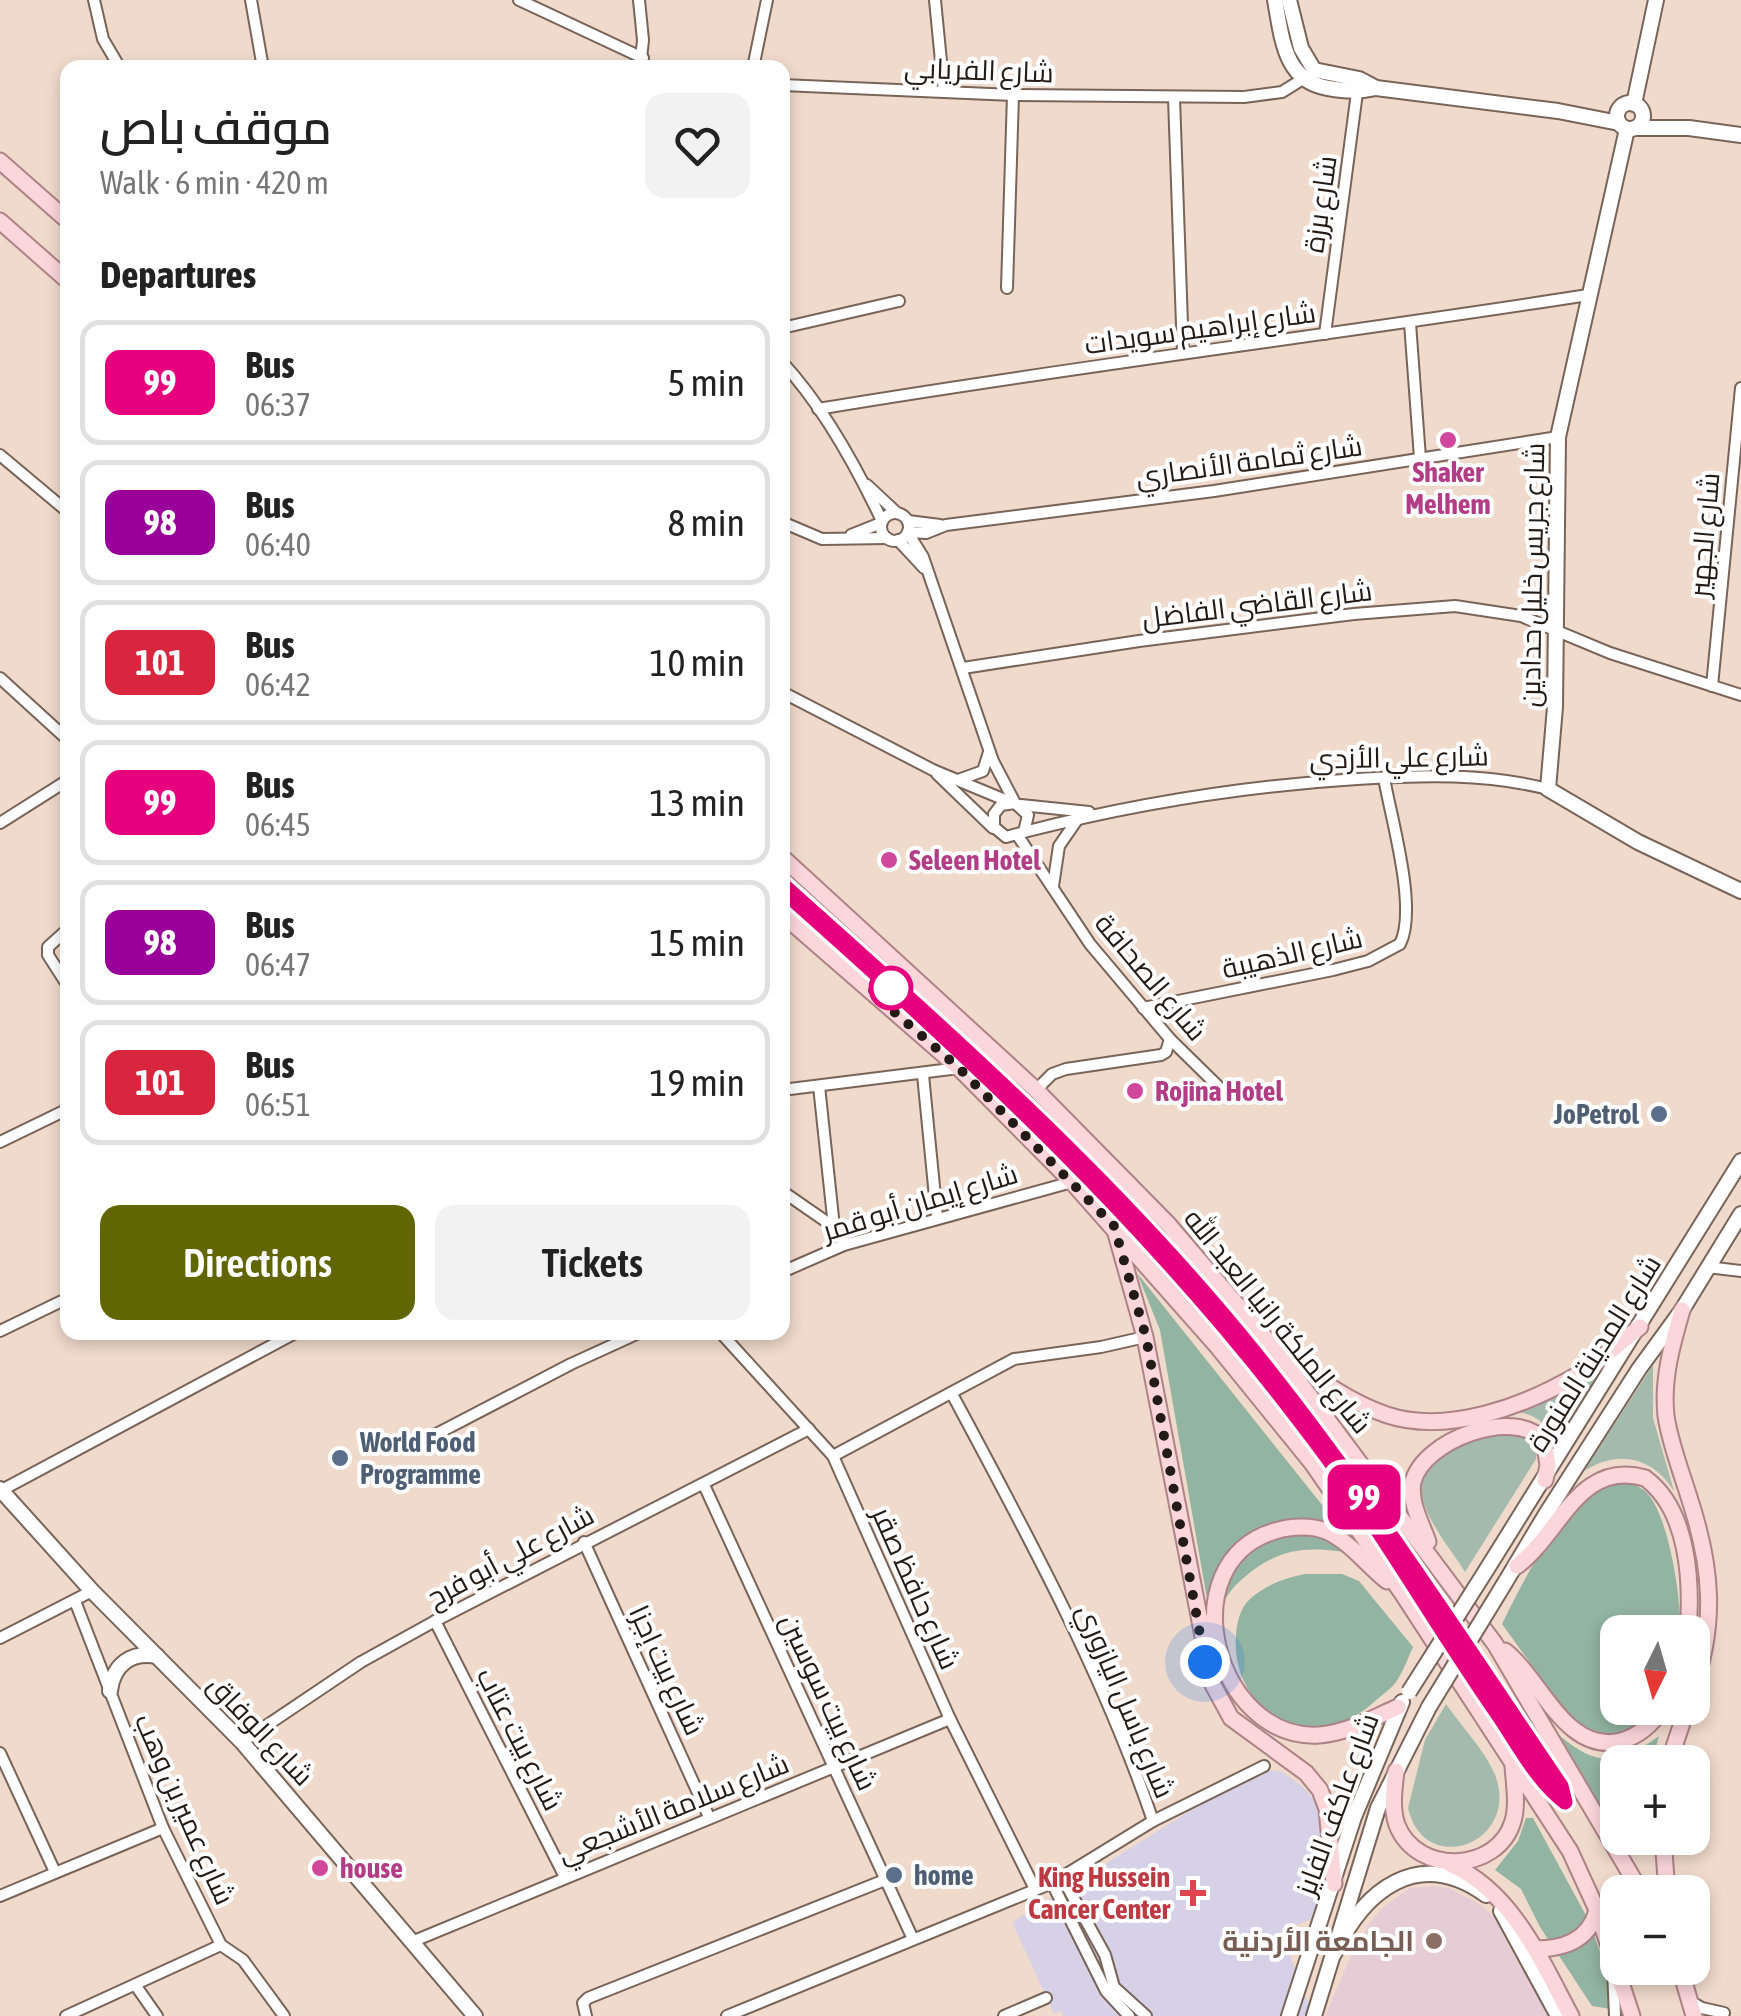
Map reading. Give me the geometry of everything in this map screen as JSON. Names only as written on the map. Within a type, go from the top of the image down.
[{"type":"main road","points":[[0,161],[60,214]]},
{"type":"main road","points":[[0,221],[60,274]]},
{"type":"main road","name":"شارع الملكة رانيا العبد الله","points":[[790,864],[1036,1090],[1168,1224],[1273,1346],[1495,1644],[1631,1875]]},
{"type":"main road","points":[[790,921],[959,1068],[1072,1182],[1114,1226],[1312,1463],[1402,1593],[1570,1852],[1600,1919]]},
{"type":"main road","points":[[1114,1226],[1146,1337],[1212,1683],[1231,1718],[1306,1773],[1320,1790],[1327,1809],[1334,1884]]},
{"type":"main road","points":[[1682,1310],[1668,1362],[1666,1414],[1710,1584],[1708,1615]]},
{"type":"main road","points":[[1273,1346],[1330,1388],[1360,1404],[1389,1416],[1445,1422],[1518,1403],[1565,1382],[1640,1327]]},
{"type":"main road","points":[[1435,1560],[1412,1496],[1416,1474],[1436,1450],[1503,1425],[1527,1428],[1544,1441],[1548,1465],[1545,1480]]},
{"type":"main road","points":[[1518,1566],[1538,1548],[1584,1488],[1604,1478],[1645,1478],[1666,1498],[1680,1534],[1689,1579],[1688,1615]]},
{"type":"main road","points":[[1398,1707],[1330,1734],[1296,1734],[1278,1728],[1252,1712],[1226,1671],[1217,1634],[1216,1597],[1220,1576],[1230,1558],[1247,1543],[1285,1528],[1325,1530],[1402,1593]]},
{"type":"main road","points":[[1495,1644],[1520,1664],[1564,1720],[1587,1739],[1628,1739],[1648,1725]]},
{"type":"main road","points":[[1396,1770],[1393,1800],[1398,1829],[1419,1852],[1464,1862],[1478,1859],[1505,1838],[1515,1815],[1513,1766]]},
{"type":"main road","points":[[1443,1860],[1492,1892],[1514,1917],[1571,2016]]},
{"type":"main road","points":[[1534,1949],[1558,1948],[1577,1940],[1590,1928],[1597,1910]]},
{"type":"main road","points":[[1621,1985],[1632,2016]]},
{"type":"street","points":[[94,0],[104,39],[116,60]]},
{"type":"street","points":[[251,0],[262,60]]},
{"type":"street","points":[[518,0],[635,60]]},
{"type":"street","points":[[639,0],[641,60]]},
{"type":"street","points":[[755,60],[767,0]]},
{"type":"street","points":[[935,0],[944,92]]},
{"type":"street","points":[[1275,0],[1285,46],[1308,75]]},
{"type":"street","points":[[1289,0],[1310,85],[1358,86],[1630,117],[1741,135]]},
{"type":"street","name":"شارع جريس خليل حدادين","points":[[1548,789],[1554,707],[1558,437],[1656,0]]},
{"type":"street","name":"شارع الفريابي","points":[[790,84],[1174,98],[1265,96],[1282,92],[1308,75]]},
{"type":"street","name":"شارع برزة","points":[[1324,334],[1358,86]]},
{"type":"street","points":[[1007,288],[1013,95]]},
{"type":"street","points":[[1174,98],[1182,353]]},
{"type":"street","name":"شارع إبراهيم سويدات","points":[[818,408],[1588,295]]},
{"type":"street","points":[[790,326],[898,301]]},
{"type":"street","points":[[1410,323],[1420,458]]},
{"type":"street","points":[[790,372],[818,408],[863,481],[882,522],[920,548],[991,756],[1015,803],[1029,821],[1021,834],[1006,837],[996,830],[933,770]]},
{"type":"street","name":"شارع الجهير","points":[[1712,686],[1741,388]]},
{"type":"street","name":"شارع ثمامة الأنصاري","points":[[790,525],[822,539],[902,533],[1214,491],[1558,437]]},
{"type":"street","points":[[0,455],[60,505]]},
{"type":"street","points":[[863,481],[896,512],[902,533]]},
{"type":"street","points":[[846,537],[896,512]]},
{"type":"street","name":"شارع القاضي الفاضل","points":[[963,668],[1139,641],[1433,606],[1490,610],[1741,695]]},
{"type":"street","points":[[0,678],[60,733]]},
{"type":"street","points":[[790,696],[933,770],[1015,803]]},
{"type":"street","points":[[957,780],[983,771],[991,756]]},
{"type":"street","points":[[991,756],[996,830]]},
{"type":"street","name":"شارع علي الأزدي","points":[[1021,834],[1094,813],[1277,786],[1472,776],[1548,789],[1624,835],[1741,891]]},
{"type":"street","name":"شارع الذهيبة","points":[[1144,1008],[1333,970],[1391,952],[1405,933],[1408,918],[1384,778]]},
{"type":"street","points":[[0,823],[60,785]]},
{"type":"street","points":[[994,814],[1002,805],[1015,803]]},
{"type":"street","name":"شارع علي الأزدي","points":[[1015,803],[1094,813]]},
{"type":"street","points":[[1054,887],[1059,846],[1078,819]]},
{"type":"street","name":"شارع الصحافة","points":[[1021,834],[1080,931],[1170,1039],[1222,1090]]},
{"type":"street","points":[[60,936],[48,947],[48,955],[60,974]]},
{"type":"street","points":[[1036,1090],[1060,1070],[1161,1055],[1170,1039]]},
{"type":"street","points":[[790,1089],[959,1068]]},
{"type":"street","points":[[922,1075],[937,1217]]},
{"type":"street","points":[[820,1086],[834,1227],[844,1244]]},
{"type":"street","points":[[0,1142],[60,1113]]},
{"type":"street","name":"شارع المدينة المنورة","points":[[1487,1569],[1741,1160]]},
{"type":"street","name":"شارع إيمان أبو قمر","points":[[790,1269],[844,1244],[1072,1182]]},
{"type":"street","points":[[790,1197],[834,1227]]},
{"type":"street","name":"شارع المدينة المنورة","points":[[1506,1581],[1741,1214]]},
{"type":"street","points":[[1707,1267],[1741,1271]]},
{"type":"street","points":[[0,1331],[60,1302]]},
{"type":"street","points":[[832,1456],[1014,1359],[1146,1337]]},
{"type":"street","points":[[0,1490],[282,1340]]},
{"type":"street","points":[[423,1441],[624,1340]]},
{"type":"street","name":"شارع حافظ صقر","points":[[727,1340],[832,1456],[950,1719],[1034,1888]]},
{"type":"street","name":"شارع باسل اليازوري","points":[[727,2016],[1057,1880],[1153,1821],[1081,1646],[1020,1519],[952,1394]]},
{"type":"street","name":"شارع علي أبو فرح","points":[[242,1742],[361,1662],[435,1620],[809,1429]]},
{"type":"street","name":"شارع بيت سوسين","points":[[704,1485],[912,1938]]},
{"type":"street","name":"شارع الوفاق","points":[[0,1490],[92,1591],[242,1742],[475,2016]]},
{"type":"street","name":"شارع بيت إجزا","points":[[584,1542],[709,1817]]},
{"type":"street","name":"شارع عاكف الفايز","points":[[1289,2016],[1354,1817],[1398,1707],[1487,1569]]},
{"type":"street","name":"شارع عاكف الفايز","points":[[1314,2016],[1378,1808],[1429,1708],[1506,1581]]},
{"type":"street","points":[[0,1638],[92,1591]]},
{"type":"street","name":"شارع عمير بن وهب","points":[[75,1601],[163,1828],[222,1945],[242,1960],[284,2016]]},
{"type":"street","name":"شارع بيت عتاب","points":[[435,1620],[565,1877]]},
{"type":"street","points":[[110,1691],[121,1664],[138,1655],[157,1656]]},
{"type":"street","name":"شارع سلامة الأشجعي","points":[[414,1941],[950,1719]]},
{"type":"street","points":[[0,1753],[55,1872]]},
{"type":"street","points":[[1153,1821],[1264,1766]]},
{"type":"street","points":[[0,1896],[163,1828]]},
{"type":"street","points":[[1334,1954],[1362,1908],[1392,1882],[1423,1874],[1460,1880],[1490,1898],[1499,1910],[1558,2016]]},
{"type":"street","points":[[586,2016],[584,2002],[588,1998],[885,1880]]},
{"type":"street","points":[[1057,1880],[1106,1991],[1129,2016]]},
{"type":"street","points":[[1057,1880],[1106,1955],[1114,1986],[1146,2016]]},
{"type":"street","points":[[66,2016],[222,1945]]},
{"type":"street","points":[[1298,2016],[1308,1986],[1308,1962]]},
{"type":"street","points":[[1614,1985],[1614,2014]]},
{"type":"street","points":[[136,1986],[156,2016]]},
{"type":"street","points":[[1004,2016],[1046,1998]]},
{"type":"street","points":[[1691,2008],[1727,2014]]},
{"type":"shaded area","name":"King Hussein Cancer Center","points":[[1271,1770],[1282,1772],[1301,1785],[1324,1818],[1323,1875],[1333,1910],[1281,1932],[1313,2016],[1063,2016],[1061,2011],[1054,2014],[1012,1922],[1230,1786]]},
{"type":"shaded area","name":"الجامعة الأردنية","points":[[1410,1888],[1449,1888],[1480,1904],[1494,1917],[1554,2016],[1325,2016],[1350,1958],[1382,1908]]},
{"type":"green space","points":[[1137,1273],[1362,1555],[1310,1549],[1281,1555],[1252,1571],[1223,1602],[1209,1610],[1160,1330]]},
{"type":"green space","points":[[1653,1365],[1653,1418],[1674,1491],[1656,1470],[1634,1460],[1609,1460],[1584,1471]]},
{"type":"green space","points":[[1599,1373],[1559,1442],[1539,1420],[1511,1412],[1568,1391]]},
{"type":"green space","points":[[1501,1430],[1530,1440],[1537,1448],[1536,1459],[1465,1572],[1427,1511],[1422,1480],[1428,1465],[1443,1453]]},
{"type":"green space","points":[[1611,1481],[1640,1487],[1648,1494],[1662,1521],[1679,1601],[1679,1615],[1600,1615],[1600,1725],[1637,1725],[1611,1737],[1578,1729],[1502,1624],[1547,1543],[1593,1491]]},
{"type":"green space","points":[[1305,1574],[1342,1574],[1359,1581],[1413,1647],[1391,1688],[1350,1719],[1326,1726],[1302,1726],[1261,1705],[1247,1686],[1238,1663],[1236,1630],[1247,1603],[1269,1586]]},
{"type":"green space","points":[[1446,1704],[1491,1766],[1499,1799],[1495,1819],[1483,1834],[1468,1844],[1450,1847],[1432,1843],[1418,1830],[1408,1808],[1425,1740]]},
{"type":"green space","points":[[1560,1736],[1600,1758],[1600,1805]]},
{"type":"green space","points":[[1526,1818],[1533,1818],[1589,1921],[1600,1952],[1600,1985],[1612,1985],[1617,2000],[1611,2009],[1592,2006],[1540,1927],[1521,1889],[1495,1870],[1518,1841]]},
{"type":"bus line","name":"99","points":[[790,891],[1055,1132],[1112,1190],[1254,1352],[1410,1560],[1561,1786],[1565,1802],[1548,1786],[1485,1696],[1333,1465],[1208,1307],[1126,1213],[1014,1100],[790,897]]},
{"type":"place","name":"Shaker Melhem","points":[[1448,440]]},
{"type":"place","name":"Seleen Hotel","points":[[889,860]]},
{"type":"place","name":"Rojina Hotel","points":[[1135,1091]]},
{"type":"place","name":"JoPetrol","points":[[1659,1114]]},
{"type":"place","name":"World Food Programme","points":[[340,1458]]},
{"type":"place","name":"house","points":[[320,1868]]},
{"type":"place","name":"home","points":[[894,1875]]},
{"type":"place","name":"King Hussein Cancer Center","points":[[1193,1893]]},
{"type":"place","name":"الجامعة الأردنية","points":[[1434,1941]]},
{"type":"route","points":[[891,988],[870,991],[959,1068],[1114,1226],[1146,1337],[1205,1662]]}]
